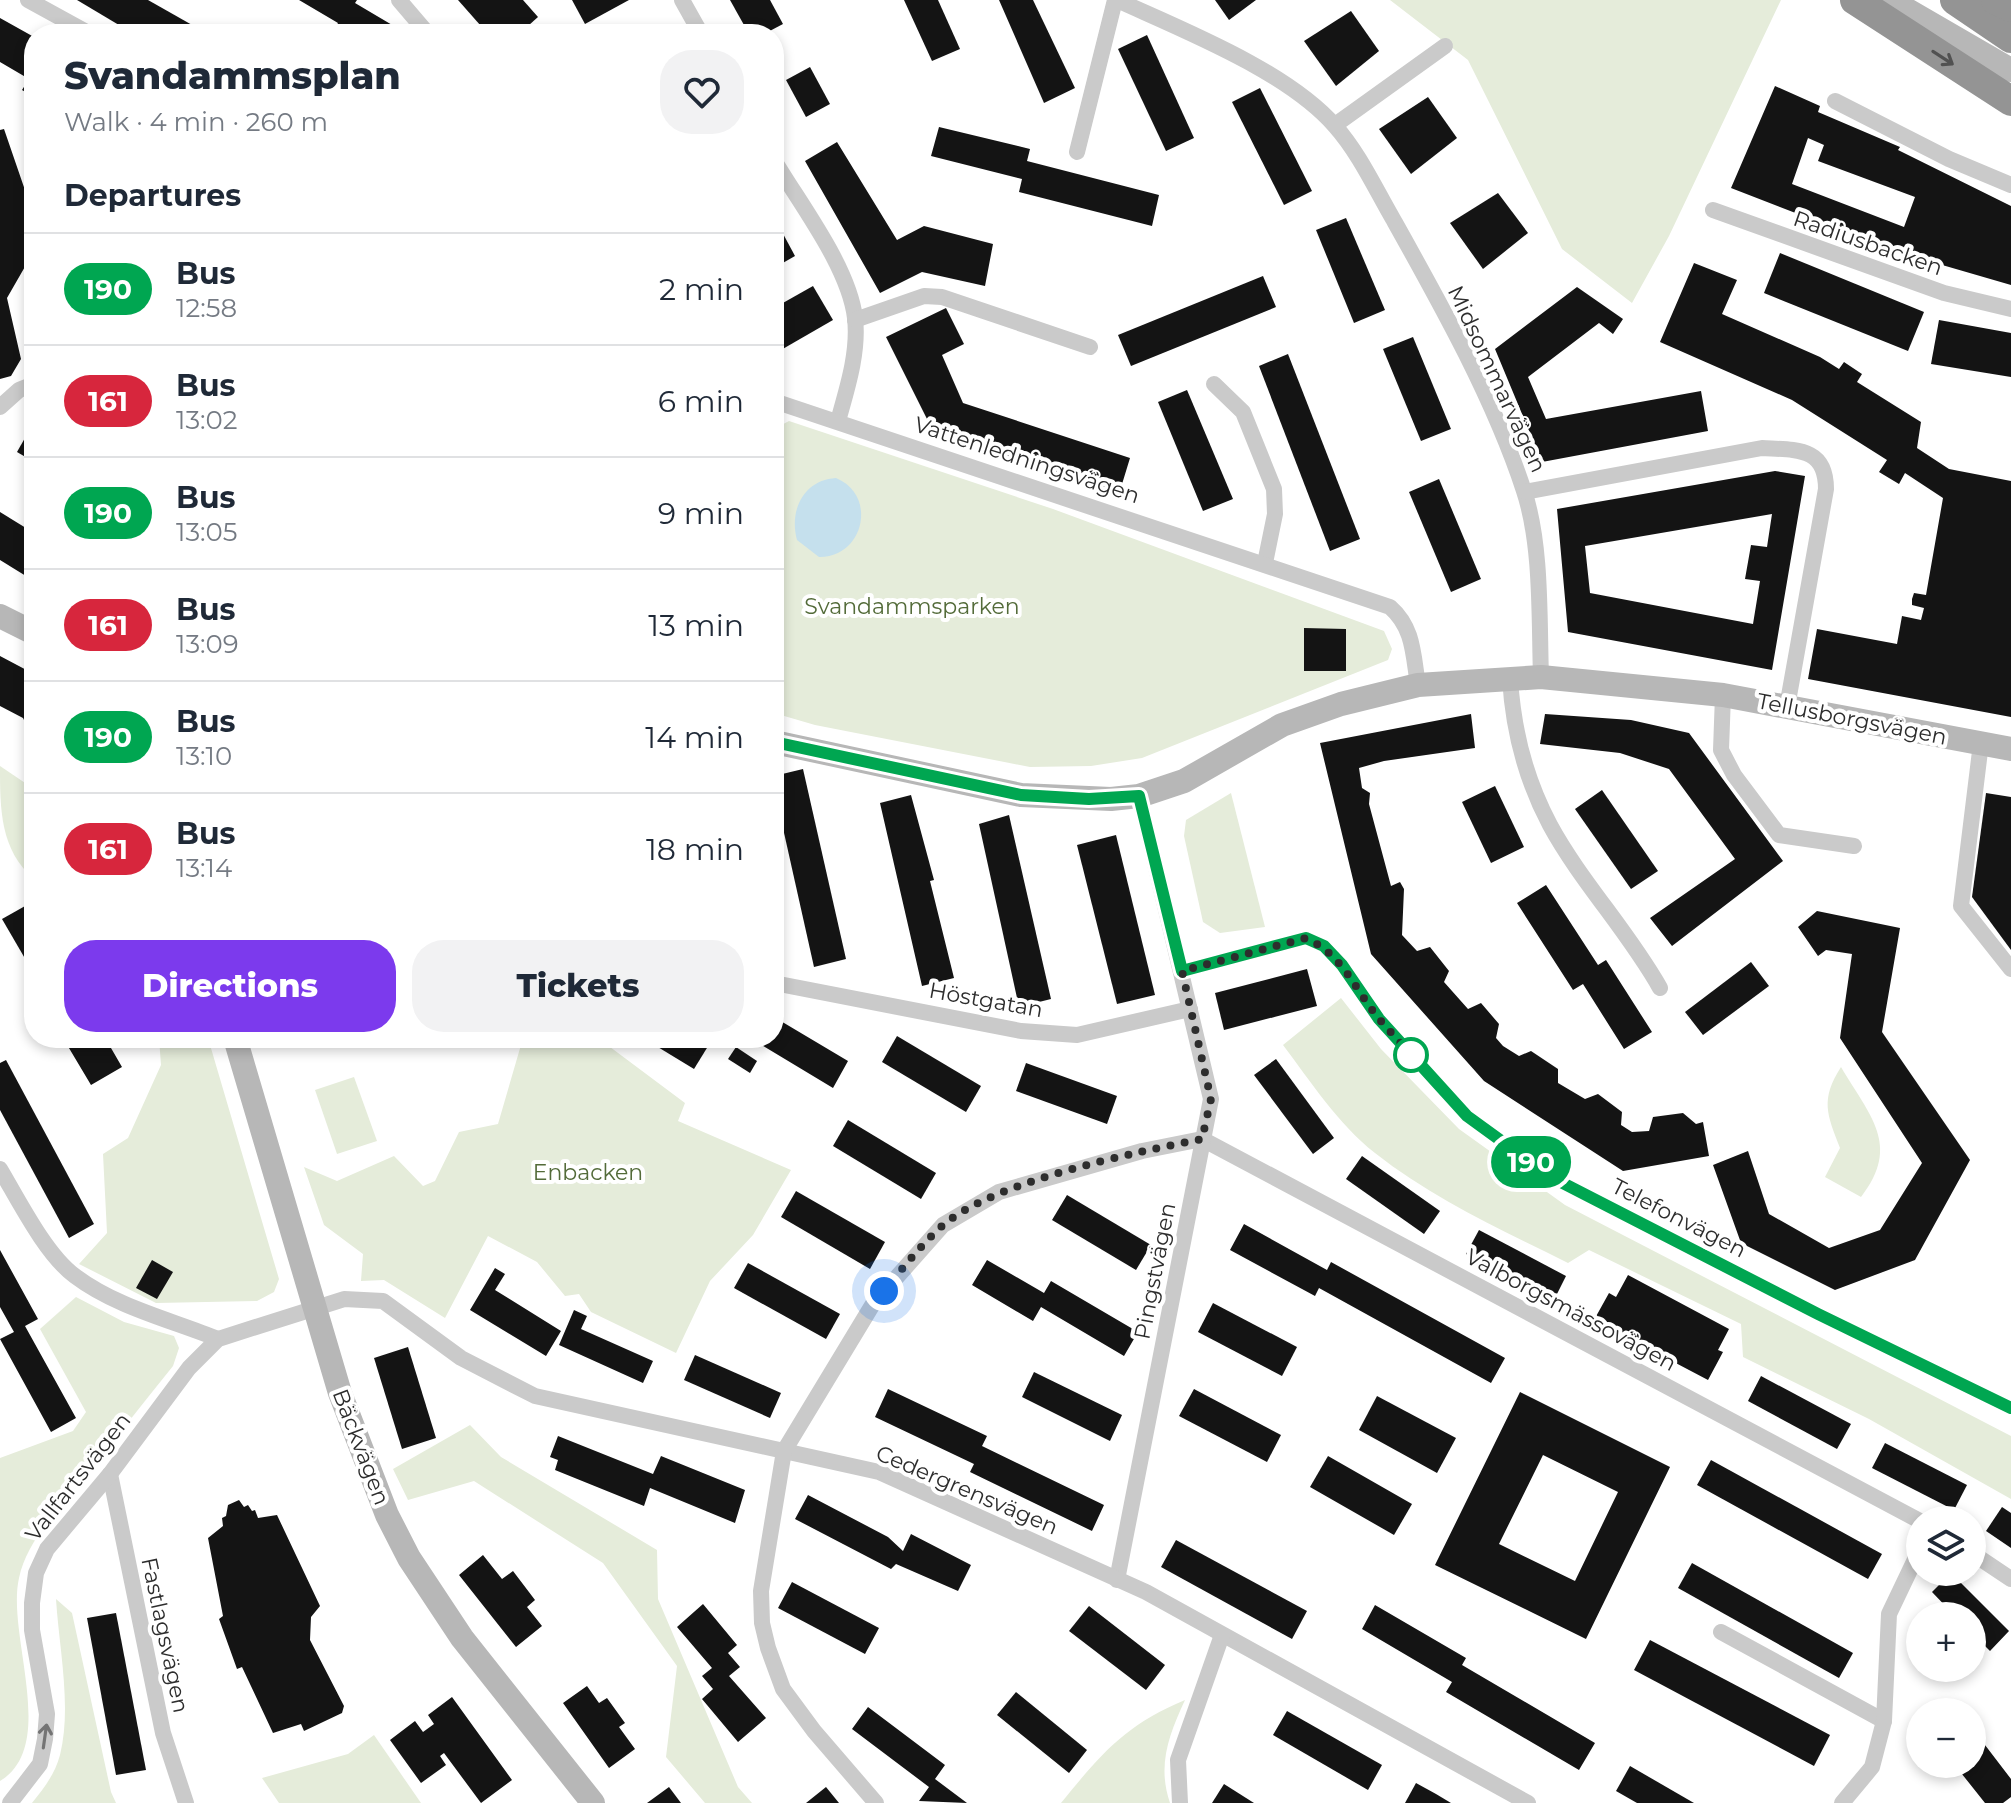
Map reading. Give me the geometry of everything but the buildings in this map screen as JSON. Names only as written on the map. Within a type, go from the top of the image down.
[{"type":"highway","points":[[1855,0],[2011,101]]},
{"type":"highway","points":[[1955,0],[2011,38]]},
{"type":"highway","points":[[1996,0],[2011,7]]},
{"type":"street","points":[[28,0],[72,24]]},
{"type":"street","points":[[399,0],[419,24]]},
{"type":"street","points":[[682,0],[695,24]]},
{"type":"street","name":"Midsommarvägen","points":[[1077,152],[1116,0],[1255,66],[1335,125],[1422,270],[1476,380],[1525,492],[1536,565],[1541,677]]},
{"type":"street","points":[[1890,0],[2011,70]]},
{"type":"street","points":[[1335,125],[1445,46]]},
{"type":"street","points":[[1835,101],[1949,159],[2011,185]]},
{"type":"street","points":[[784,177],[839,270],[855,320],[849,376],[838,421]]},
{"type":"street","name":"Radiusbacken","points":[[1713,210],[1944,293],[2011,309]]},
{"type":"street","points":[[855,320],[924,296],[942,297],[1090,347]]},
{"type":"street","points":[[1214,384],[1243,412],[1274,489],[1275,514],[1265,563]]},
{"type":"street","points":[[0,407],[24,388]]},
{"type":"street","name":"Vattenledningsvägen","points":[[784,404],[1390,607],[1404,619],[1410,631],[1418,685]]},
{"type":"street","points":[[1525,492],[1762,448],[1790,449],[1820,460],[1826,470],[1826,489],[1787,707]]},
{"type":"street","points":[[0,616],[24,628]]},
{"type":"street","name":"Tellusborgsvägen","points":[[784,744],[1021,795],[1089,799],[1139,796],[1184,781],[1282,725],[1341,704],[1418,685],[1541,677],[1723,695],[2011,749]]},
{"type":"street","points":[[1510,678],[1512,707],[1529,780],[1551,827],[1660,988]]},
{"type":"street","name":"Tellusborgsvägen","points":[[1723,695],[1721,750],[1734,775],[1779,835],[1854,846]]},
{"type":"street","points":[[1981,743],[1961,906],[2011,969]]},
{"type":"street","name":"Pingstvägen","points":[[1117,1580],[1211,1099],[1139,796]]},
{"type":"street","name":"Telefonvägen","points":[[1182,971],[1306,938],[1324,946],[1342,965],[1379,1019],[1467,1116],[1551,1177],[1804,1307],[2011,1408]]},
{"type":"street","name":"Höstgatan","points":[[784,985],[1021,1031],[1077,1035],[1190,1009]]},
{"type":"street","name":"Bäckvägen","points":[[238,1048],[314,1307],[368,1471],[409,1558],[462,1638],[593,1803]]},
{"type":"street","points":[[876,1803],[814,1731],[783,1689],[768,1648],[761,1591],[784,1451],[873,1304],[943,1225],[999,1192],[1142,1151],[1202,1139]]},
{"type":"street","name":"Valborgsmässovägen","points":[[1202,1139],[1906,1514]]},
{"type":"street","points":[[0,1169],[7,1195],[74,1276],[105,1294],[218,1339]]},
{"type":"street","name":"Cedergrensvägen","points":[[314,1307],[344,1299],[383,1301],[461,1358],[535,1396],[879,1472],[1117,1580],[1528,1803]]},
{"type":"street","name":"Vallfartsvägen","points":[[10,1803],[40,1764],[45,1739],[47,1714],[32,1630],[36,1573],[47,1549],[110,1474],[189,1368],[218,1339],[314,1307]]},
{"type":"street","name":"Fastlagsvägen","points":[[110,1474],[163,1733],[186,1803]]},
{"type":"street","points":[[1986,1562],[2011,1579]]},
{"type":"street","points":[[1842,1803],[1872,1767],[1884,1721],[1889,1614],[1906,1578]]},
{"type":"street","points":[[1721,1632],[1884,1721]]},
{"type":"street","points":[[1180,1803],[1178,1760],[1222,1635]]},
{"type":"green space","points":[[1390,0],[1781,0],[1669,236],[1632,303],[1562,249],[1468,60]]},
{"type":"green space","name":"Svandammsparken","points":[[789,421],[1053,509],[1384,631],[1392,649],[1388,660],[1142,758],[1091,766],[1030,767],[815,725],[784,716],[784,424]]},
{"type":"green space","points":[[0,766],[24,782],[24,869],[8,842]]},
{"type":"green space","points":[[1231,793],[1265,927],[1220,933],[1203,922],[1184,836],[1186,820]]},
{"type":"green space","points":[[1341,998],[1381,1049],[1459,1129],[1565,1205],[2011,1436],[2011,1499],[1869,1419],[1743,1357],[1741,1324],[1589,1250],[1568,1263],[1493,1226],[1397,1170],[1362,1142],[1337,1116],[1283,1045]]},
{"type":"green space","points":[[160,1048],[211,1048],[279,1279],[274,1292],[257,1301],[156,1303],[79,1264],[107,1233],[103,1154],[128,1138],[161,1065]]},
{"type":"green space","name":"Enbacken","points":[[520,1048],[611,1048],[685,1103],[678,1121],[791,1170],[753,1235],[710,1281],[676,1353],[591,1312],[579,1294],[565,1296],[537,1262],[488,1236],[445,1318],[384,1280],[361,1281],[363,1254],[324,1225],[304,1167],[337,1181],[394,1156],[423,1186],[435,1181],[459,1132],[498,1124]]},
{"type":"green space","points":[[1841,1067],[1877,1130],[1880,1146],[1879,1162],[1861,1197],[1825,1177],[1840,1148],[1829,1116],[1828,1098]]},
{"type":"green space","points":[[354,1077],[377,1141],[337,1154],[315,1090]]},
{"type":"green space","points":[[76,1297],[124,1322],[174,1336],[179,1348],[173,1366],[44,1526],[23,1564],[17,1602],[29,1716],[26,1742],[17,1764],[0,1781],[0,1458],[73,1431],[86,1412],[40,1329]]},
{"type":"green space","points":[[470,1425],[501,1457],[657,1550],[658,1599],[738,1787],[752,1803],[705,1803],[666,1757],[677,1666],[603,1563],[474,1481],[408,1500],[393,1469]]},
{"type":"green space","points":[[56,1599],[72,1613],[116,1803],[32,1803],[55,1768],[63,1737],[64,1677]]},
{"type":"green space","points":[[1185,1700],[1174,1726],[1165,1763],[1170,1803],[1061,1803],[1116,1742],[1146,1720]]},
{"type":"green space","points":[[374,1735],[421,1803],[279,1803],[262,1778],[348,1754]]},
{"type":"water","points":[[836,478],[849,486],[857,498],[861,511],[860,524],[847,547],[834,555],[819,557],[797,540],[797,508],[815,484]]},
{"type":"bus line","name":"190","points":[[784,745],[1021,795],[1089,799],[1139,796],[1182,971],[1306,938],[1324,946],[1342,965],[1379,1019],[1467,1116],[1551,1177],[1818,1314],[2011,1408]]},
{"type":"route","points":[[884,1291],[943,1225],[999,1192],[1142,1151],[1202,1139],[1211,1099],[1182,971],[1306,938],[1324,946],[1342,965],[1379,1019],[1414,1058],[1411,1055]]}]
